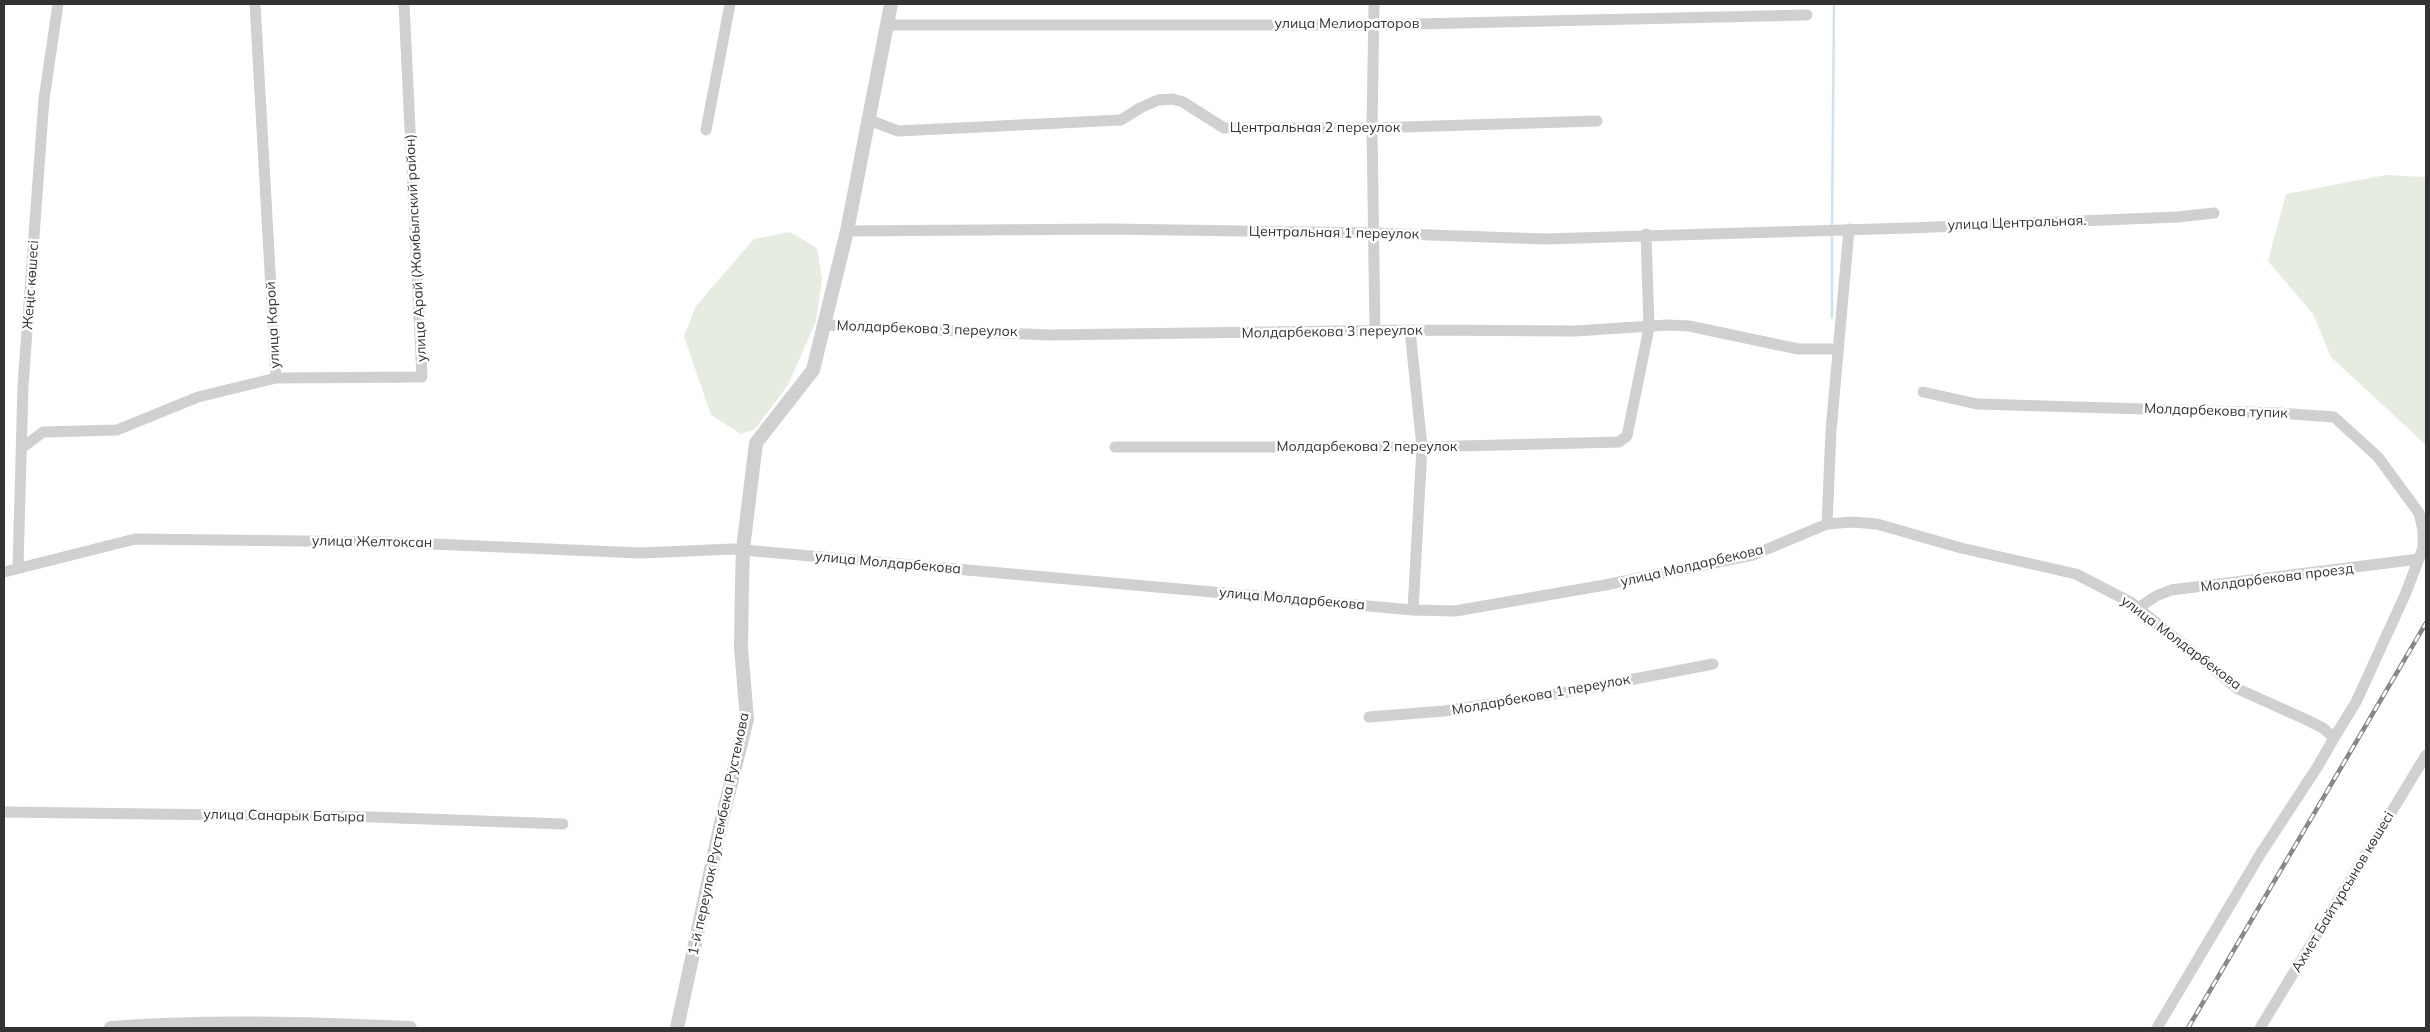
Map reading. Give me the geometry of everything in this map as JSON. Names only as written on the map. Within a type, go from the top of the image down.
[{"type":"street","name":"Жеңіс көшесі","points":[[18,568],[23,386],[44,99],[58,4]]},
{"type":"street","name":"улица Карой","points":[[22,448],[43,432],[117,430],[198,397],[276,378],[255,4]]},
{"type":"street","name":"улица Арай (Жамбылский район)","points":[[276,378],[422,377],[404,4]]},
{"type":"street","points":[[706,130],[730,4]]},
{"type":"street","name":"1-й переулок Рустембека Рустемова","points":[[677,1028],[721,824],[747,719],[741,648],[743,549],[756,443],[813,370],[847,231],[891,4]]},
{"type":"street","points":[[1374,4],[1372,25],[1372,128],[1375,332]]},
{"type":"street","name":"улица Мелиораторов","points":[[887,25],[1372,25],[1807,15]]},
{"type":"street","name":"Центральная 2 переулок","points":[[869,120],[898,131],[1121,120],[1140,108],[1158,100],[1173,99],[1183,102],[1224,128],[1372,128],[1597,121]]},
{"type":"street","name":"улица Центральная.","points":[[1821,229],[2157,218],[2214,213]]},
{"type":"street","name":"Центральная 1 переулок","points":[[847,231],[1111,229],[1374,233],[1544,239],[1821,229]]},
{"type":"street","points":[[1827,524],[1831,431],[1849,229]]},
{"type":"street","points":[[1646,234],[1649,328]]},
{"type":"street","name":"Молдарбекова 3 переулок","points":[[823,325],[1049,335],[1375,332],[1410,330],[1575,331],[1689,326],[1798,349],[1838,349]]},
{"type":"street","name":"Молдарбекова 2 переулок","points":[[1115,447],[1422,447],[1618,442],[1627,436],[1649,328]]},
{"type":"street","points":[[1410,330],[1422,447],[1413,610]]},
{"type":"street","name":"Молдарбекова тупик","points":[[1923,392],[1977,404],[2278,413],[2334,417],[2378,457],[2419,513],[2423,530],[2423,548],[2405,595],[2356,702],[2334,738]]},
{"type":"street","name":"улица Молдарбекова","points":[[743,549],[1413,610],[1455,611],[1605,585],[1753,555],[1827,524],[1852,522],[1877,524],[1961,548],[2076,574],[2138,608],[2238,688],[2323,728],[2334,738]]},
{"type":"street","name":"улица Желтоксан","points":[[4,572],[135,540],[386,542],[641,553],[743,549]]},
{"type":"street","name":"Молдарбекова проезд","points":[[2138,608],[2156,596],[2171,590],[2419,559]]},
{"type":"street","name":"Молдарбекова 1 переулок","points":[[1369,717],[1444,711],[1551,695],[1713,664]]},
{"type":"street","points":[[2157,1028],[2261,853],[2334,738]]},
{"type":"street","name":"Ахмет Байтұрсынов көшесі","points":[[2260,1028],[2425,760]]},
{"type":"street","name":"улица Санарык Батыра","points":[[4,812],[372,817],[563,824]]},
{"type":"street","points":[[111,1028],[160,1024],[291,1023],[410,1028]]},
{"type":"shaded area","points":[[2386,175],[2426,177],[2426,445],[2331,357],[2313,314],[2268,261],[2286,194]]},
{"type":"shaded area","points":[[790,232],[817,248],[822,279],[816,321],[788,385],[755,429],[741,434],[711,415],[684,336],[696,306],[754,239]]},
{"type":"waterway","points":[[1832,227],[1834,4]]},
{"type":"waterway","points":[[1832,233],[1832,318]]},
{"type":"railway","points":[[2188,1028],[2426,623]]}]
